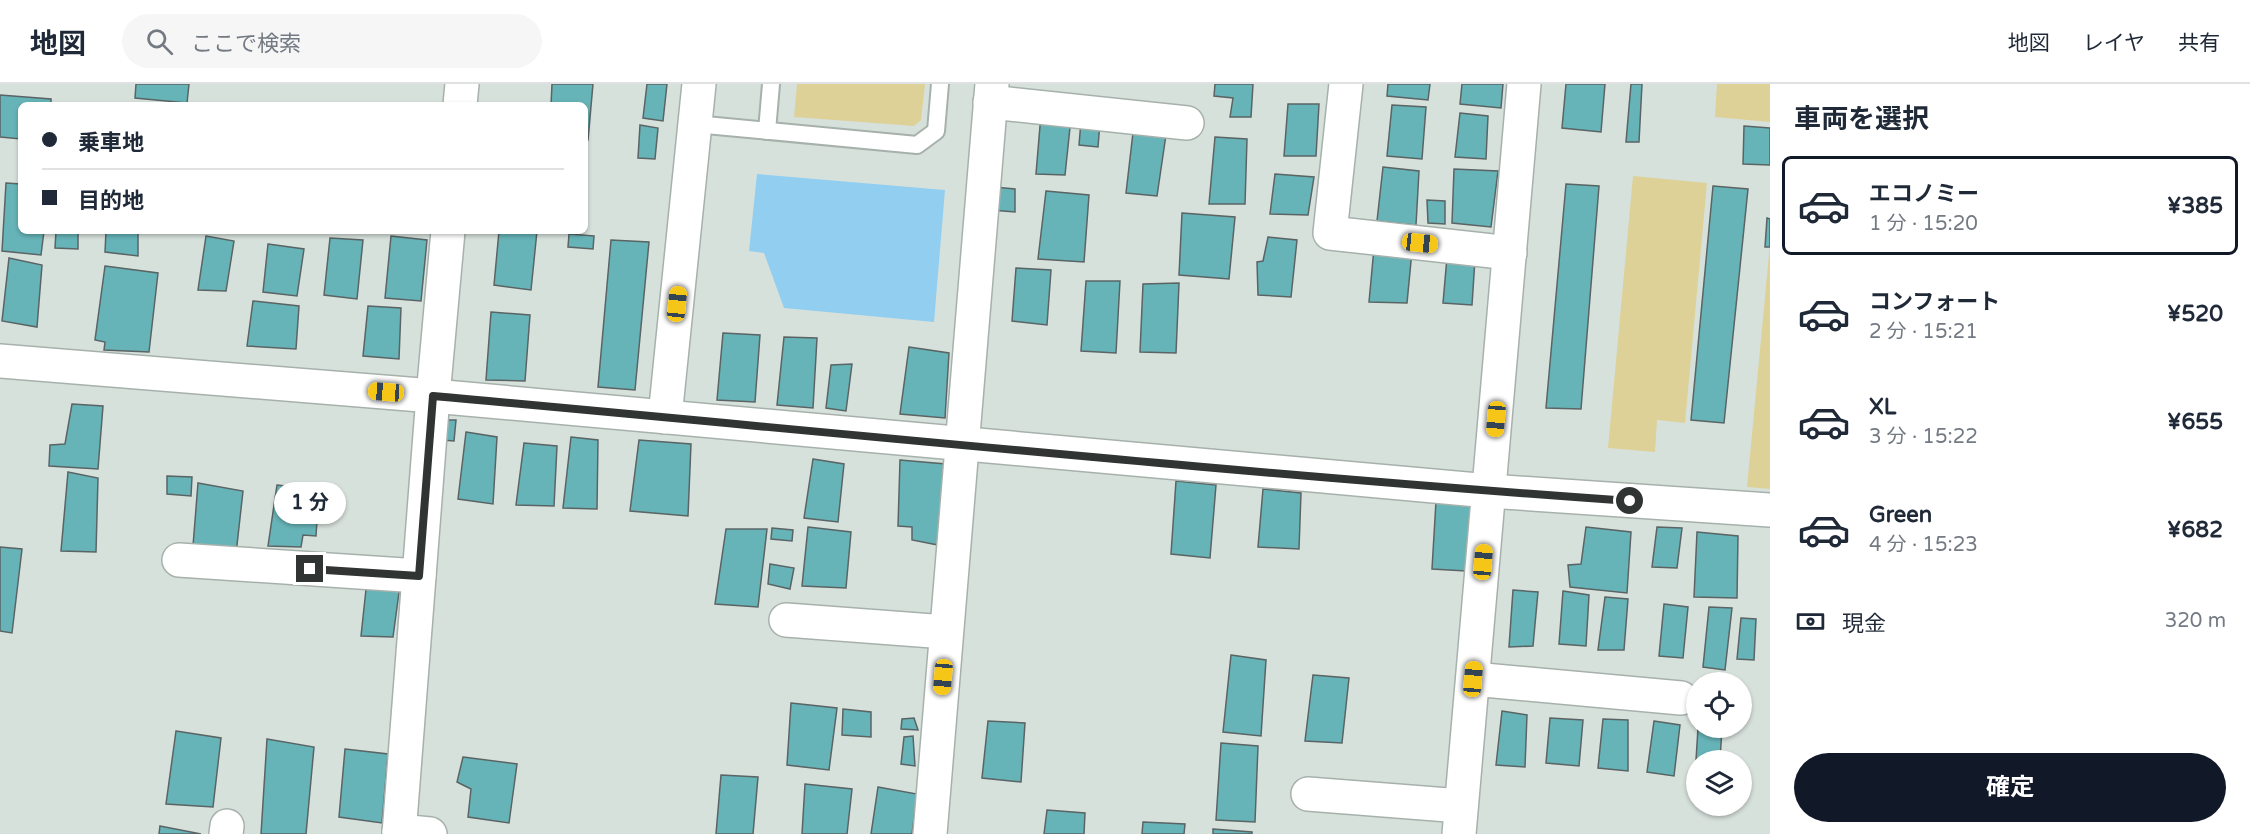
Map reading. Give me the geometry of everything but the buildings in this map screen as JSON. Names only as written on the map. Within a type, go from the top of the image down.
[{"type":"street","points":[[460,102],[462,84]]},
{"type":"street","points":[[666,417],[699,84]]},
{"type":"street","points":[[1346,84],[1330,233],[1510,253]]},
{"type":"street","points":[[1308,794],[1460,820],[1524,84]]},
{"type":"street","points":[[930,834],[991,93],[1187,123]]},
{"type":"street","points":[[409,833],[419,576],[448,234]]},
{"type":"street","points":[[0,361],[433,396],[1489,491],[1770,510]]},
{"type":"street","points":[[179,560],[419,576]]},
{"type":"street","points":[[786,620],[946,632]]},
{"type":"street","points":[[1473,679],[1681,698]]},
{"type":"lane","points":[[767,131],[771,84]]},
{"type":"lane","points":[[695,124],[917,145],[936,132],[940,84]]},
{"type":"shaded area","points":[[797,84],[925,84],[921,120],[914,126],[794,117]]},
{"type":"shaded area","points":[[1717,84],[1770,84],[1770,122],[1715,117]]},
{"type":"shaded area","points":[[1633,176],[1707,183],[1685,423],[1657,420],[1655,452],[1608,448]]},
{"type":"shaded area","points":[[1770,244],[1770,489],[1747,487]]},
{"type":"water","points":[[757,174],[945,190],[934,322],[784,308],[764,253],[749,251]]},
{"type":"route","points":[[310,569],[419,576],[433,396],[962,445],[1489,491],[1630,501]]}]
